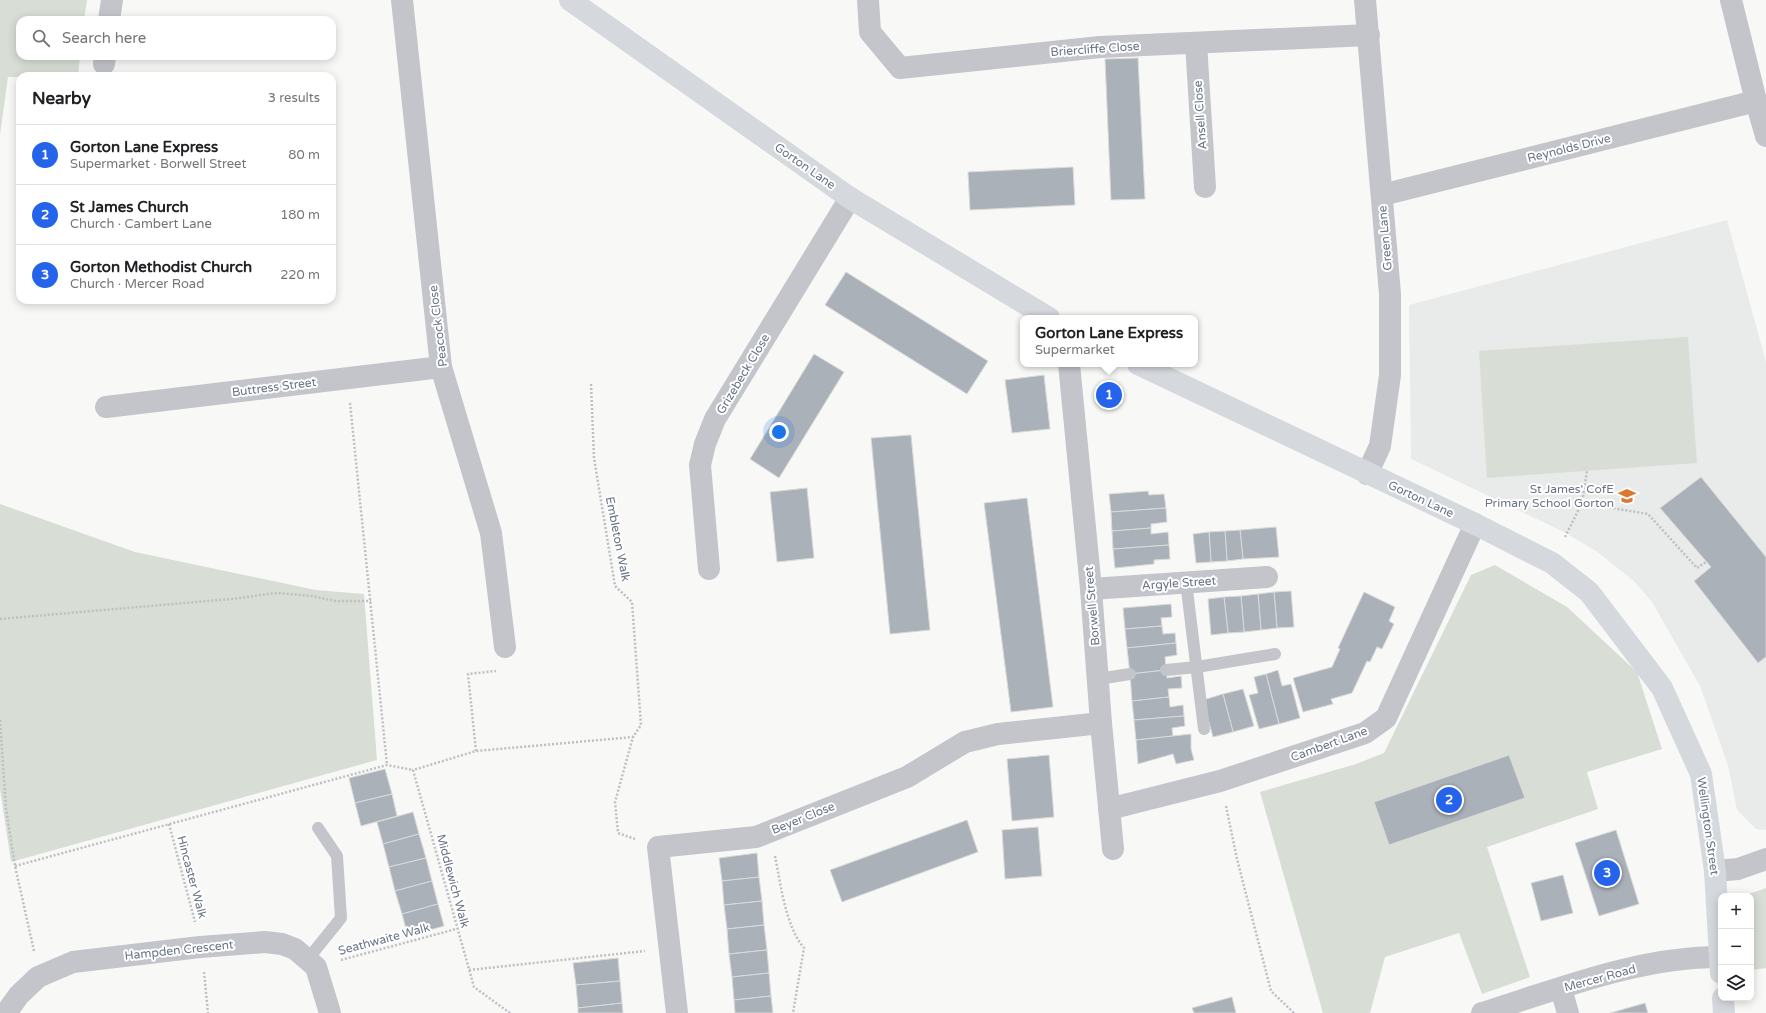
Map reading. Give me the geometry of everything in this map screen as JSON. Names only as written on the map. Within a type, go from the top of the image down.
[{"type":"street","points":[[110,16],[112,0]]},
{"type":"street","name":"Peacock Close","points":[[402,0],[441,367],[491,533],[505,647]]},
{"type":"street","name":"Gorton Lane","points":[[570,0],[850,198],[1044,315]]},
{"type":"street","name":"Briercliffe Close","points":[[868,0],[870,32],[900,68],[1100,47],[1369,35]]},
{"type":"street","name":"Green Lane","points":[[1365,0],[1390,294],[1390,375],[1380,446],[1367,474]]},
{"type":"street","points":[[1731,0],[1766,136]]},
{"type":"street","name":"Ansell Close","points":[[1196,43],[1205,187]]},
{"type":"street","name":"Reynolds Drive","points":[[1382,195],[1756,100]]},
{"type":"street","name":"Grizebeck Close","points":[[709,569],[700,465],[705,444],[715,419],[850,198]]},
{"type":"street","name":"Buttress Street","points":[[106,407],[441,367]]},
{"type":"street","name":"Borwell Street","points":[[1069,367],[1091,589],[1101,723],[1113,849]]},
{"type":"street","name":"Gorton Lane","points":[[1144,367],[1475,524],[1552,563],[1589,592],[1662,688]]},
{"type":"street","name":"Cambert Lane","points":[[1109,809],[1220,781],[1365,733],[1386,718],[1475,524]]},
{"type":"street","name":"Argyle Street","points":[[1091,589],[1267,577]]},
{"type":"street","name":"Wellington Street","points":[[1662,688],[1701,774],[1715,871],[1718,929]]},
{"type":"street","name":"Beyer Close","points":[[658,847],[756,837],[907,777],[965,742],[998,734],[1101,723]]},
{"type":"street","points":[[658,847],[677,1013]]},
{"type":"street","points":[[1715,871],[1738,869],[1766,860]]},
{"type":"street","name":"Hampden Crescent","points":[[5,1008],[44,973],[73,962],[102,957],[264,942],[282,944],[296,949],[312,963]]},
{"type":"street","name":"Mercer Road","points":[[1482,1013],[1618,971],[1689,958],[1718,965]]},
{"type":"street","points":[[312,963],[330,1013]]},
{"type":"street","points":[[1561,989],[1568,1013]]},
{"type":"street","points":[[1723,1001],[1724,1013]]},
{"type":"lane","points":[[1186,582],[1204,729]]},
{"type":"lane","points":[[1166,670],[1197,667],[1275,654]]},
{"type":"lane","points":[[1098,679],[1130,674]]},
{"type":"lane","points":[[312,963],[341,918],[337,856],[318,828]]},
{"type":"path","points":[[347,378],[387,765]]},
{"type":"path","name":"Embleton Walk","points":[[591,384],[594,458],[615,586],[632,602],[640,724],[633,737],[616,802],[618,833],[658,847]]},
{"type":"path","points":[[1565,537],[1582,503],[1587,471]]},
{"type":"path","points":[[1582,503],[1648,514],[1697,568],[1706,562]]},
{"type":"path","points":[[0,619],[231,599],[276,593],[312,596],[335,601],[371,601]]},
{"type":"path","points":[[476,751],[468,674],[508,670],[505,647]]},
{"type":"path","points":[[0,720],[6,809],[15,866],[34,954],[44,973]]},
{"type":"path","points":[[15,866],[387,765],[413,770],[476,751],[633,737]]},
{"type":"path","name":"Middlewich Walk","points":[[413,770],[456,929],[474,987],[510,1013]]},
{"type":"path","points":[[1220,781],[1237,859],[1271,991],[1294,1013]]},
{"type":"path","name":"Hincaster Walk","points":[[169,824],[196,927]]},
{"type":"path","points":[[770,831],[784,901],[796,939],[804,948],[793,1013]]},
{"type":"path","name":"Seathwaite Walk","points":[[312,963],[456,929]]},
{"type":"path","points":[[469,970],[670,949]]},
{"type":"path","points":[[203,965],[208,1013]]},
{"type":"shaded area","points":[[0,0],[87,0],[85,16],[16,16],[16,60],[80,60],[78,72],[16,72],[16,77],[8,77],[0,135]]},
{"type":"shaded area","name":"St James' CofE Primary School Gorton","points":[[1727,220],[1766,362],[1766,830],[1756,829],[1737,810],[1728,765],[1700,686],[1652,602],[1634,581],[1596,551],[1564,532],[1411,459],[1409,305]]},
{"type":"shaded area","points":[[1688,337],[1697,463],[1487,478],[1479,351]]},
{"type":"shaded area","points":[[0,504],[135,552],[316,590],[364,594],[377,760],[11,862],[0,789]]},
{"type":"shaded area","points":[[1495,565],[1567,607],[1637,672],[1662,749],[1587,772],[1598,809],[1487,847],[1530,977],[1482,994],[1459,933],[1385,957],[1370,1013],[1323,1013],[1260,792],[1356,764],[1384,753],[1471,575]]},
{"type":"shaded area","points":[[1766,888],[1766,968],[1754,970],[1754,893],[1752,893]]},
{"type":"building","points":[[1138,58],[1145,199],[1111,200],[1105,59]]},
{"type":"building","points":[[1073,167],[1075,205],[970,210],[968,172]]},
{"type":"building","points":[[846,272],[988,361],[967,394],[825,305]]},
{"type":"building","points":[[814,354],[844,372],[779,478],[750,459]]},
{"type":"building","points":[[1044,375],[1050,429],[1012,433],[1005,380]]},
{"type":"building","points":[[911,435],[930,630],[890,634],[871,438]]},
{"type":"building","points":[[1701,477],[1766,557],[1766,657],[1758,663],[1694,581],[1711,567],[1660,508]]},
{"type":"building","points":[[807,488],[814,558],[777,562],[770,492]]},
{"type":"building","points":[[1148,491],[1149,495],[1164,494],[1166,508],[1111,512],[1109,494]]},
{"type":"building","points":[[1027,498],[1053,707],[1011,712],[984,503]]},
{"type":"building","points":[[1166,508],[1167,522],[1151,524],[1151,528],[1112,531],[1111,512]]},
{"type":"building","points":[[1276,527],[1279,557],[1243,559],[1240,530]]},
{"type":"building","points":[[1151,528],[1151,534],[1168,532],[1169,545],[1113,549],[1112,531]]},
{"type":"building","points":[[1240,530],[1243,559],[1227,561],[1225,531]]},
{"type":"building","points":[[1225,531],[1227,561],[1211,562],[1209,532]]},
{"type":"building","points":[[1209,532],[1211,562],[1196,563],[1193,534]]},
{"type":"building","points":[[1169,545],[1170,559],[1154,560],[1154,564],[1115,568],[1113,549]]},
{"type":"building","points":[[1291,591],[1294,627],[1277,628],[1274,592]]},
{"type":"building","points":[[1274,592],[1277,628],[1261,630],[1258,594]]},
{"type":"building","points":[[1364,592],[1395,607],[1389,621],[1394,624],[1382,649],[1377,647],[1370,662],[1367,661],[1352,693],[1331,699],[1333,704],[1303,712],[1293,678],[1332,667],[1340,649],[1338,648]]},
{"type":"building","points":[[1258,594],[1261,630],[1244,632],[1241,596]]},
{"type":"building","points":[[1241,596],[1244,632],[1228,633],[1224,597]]},
{"type":"building","points":[[1224,597],[1228,633],[1211,635],[1208,599]]},
{"type":"building","points":[[1171,604],[1172,617],[1161,618],[1162,626],[1125,629],[1123,608]]},
{"type":"building","points":[[1162,626],[1163,634],[1175,633],[1176,643],[1127,648],[1125,629]]},
{"type":"building","points":[[1176,643],[1177,655],[1165,657],[1166,670],[1130,674],[1127,648]]},
{"type":"building","points":[[1166,670],[1167,678],[1181,676],[1182,688],[1168,689],[1169,697],[1132,701],[1130,674]]},
{"type":"building","points":[[1278,670],[1282,686],[1291,684],[1300,718],[1279,724],[1266,674]]},
{"type":"building","points":[[1266,674],[1279,724],[1259,729],[1249,695],[1258,693],[1254,677]]},
{"type":"building","points":[[1243,689],[1254,726],[1233,732],[1223,694]]},
{"type":"building","points":[[1223,694],[1233,732],[1213,737],[1203,700]]},
{"type":"building","points":[[1169,697],[1170,707],[1183,705],[1184,716],[1134,720],[1132,701]]},
{"type":"building","points":[[1184,716],[1185,726],[1172,728],[1173,736],[1136,740],[1134,720]]},
{"type":"building","points":[[1191,734],[1191,749],[1194,760],[1176,764],[1173,754],[1138,764],[1136,740]]},
{"type":"building","points":[[1049,755],[1054,817],[1012,821],[1007,759]]},
{"type":"building","points":[[1509,755],[1525,798],[1389,845],[1374,802]]},
{"type":"building","points":[[385,769],[392,794],[355,803],[349,778]]},
{"type":"building","points":[[392,794],[397,816],[361,826],[355,803]]},
{"type":"building","points":[[413,812],[419,834],[383,844],[377,822]]},
{"type":"building","points":[[967,820],[978,852],[842,902],[830,870]]},
{"type":"building","points":[[1038,827],[1042,876],[1005,879],[1002,830]]},
{"type":"building","points":[[1616,830],[1639,904],[1599,916],[1575,843]]},
{"type":"building","points":[[419,834],[426,858],[389,867],[383,844]]},
{"type":"building","points":[[757,853],[759,877],[722,881],[719,858]]},
{"type":"building","points":[[426,858],[432,881],[395,891],[389,867]]},
{"type":"building","points":[[1563,875],[1573,913],[1541,921],[1531,883]]},
{"type":"building","points":[[759,877],[762,901],[724,905],[722,881]]},
{"type":"building","points":[[432,881],[438,904],[402,914],[395,891]]},
{"type":"building","points":[[762,901],[764,925],[727,929],[724,905]]},
{"type":"building","points":[[438,904],[444,926],[408,936],[402,914]]},
{"type":"building","points":[[764,925],[767,950],[729,954],[727,929]]},
{"type":"building","points":[[767,950],[769,973],[732,977],[729,954]]},
{"type":"building","points":[[618,958],[620,981],[576,985],[573,963]]},
{"type":"building","points":[[769,973],[771,996],[734,1000],[732,977]]},
{"type":"building","points":[[620,981],[622,1003],[578,1008],[576,985]]},
{"type":"building","points":[[771,996],[773,1013],[735,1013],[734,1000]]},
{"type":"building","points":[[1232,997],[1236,1013],[1194,1013],[1192,1008]]},
{"type":"building","points":[[622,1003],[623,1013],[578,1013],[578,1008]]},
{"type":"building","points":[[1645,1003],[1648,1013],[1610,1013]]},
{"type":"place","name":"Gorton Lane Express","points":[[1109,395]]},
{"type":"place","name":"St James' CofE Primary School Gorton","points":[[1627,496]]},
{"type":"place","name":"St James Church","points":[[1449,800]]},
{"type":"place","name":"Gorton Methodist Church","points":[[1607,873]]}]
